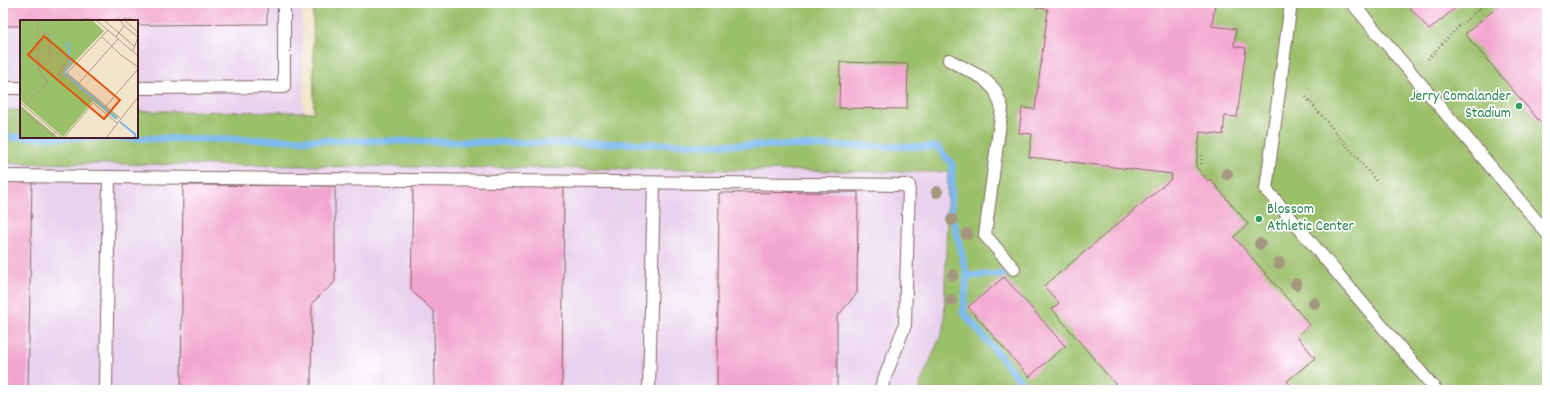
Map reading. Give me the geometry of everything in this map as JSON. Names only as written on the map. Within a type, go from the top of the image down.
[{"type":"lane","points":[[138,88],[284,87],[284,3]]},
{"type":"lane","points":[[1291,3],[1266,189],[1436,390]]},
{"type":"lane","points":[[1352,3],[1547,233]]},
{"type":"lane","points":[[949,60],[983,78],[995,90],[1002,108],[985,235],[1014,269]]},
{"type":"lane","points":[[3,88],[20,88]]},
{"type":"lane","points":[[3,176],[909,185],[905,325],[880,390]]},
{"type":"lane","points":[[106,390],[109,177]]},
{"type":"lane","points":[[649,390],[654,183]]},
{"type":"path","points":[[1428,59],[1458,27],[1486,3]]},
{"type":"path","points":[[1306,97],[1378,183]]},
{"type":"path","points":[[1201,164],[1202,152]]},
{"type":"shaded area","points":[[3,3],[302,3],[304,165],[949,172],[944,328],[920,384],[920,390],[3,390]]},
{"type":"green space","name":"Blossom Athletic Center","points":[[313,3],[1547,3],[1547,390],[920,390],[920,384],[944,328],[948,172],[3,163],[3,110],[20,110],[20,138],[138,138],[138,111],[314,112]]},
{"type":"building","points":[[3,3],[267,3],[267,24],[138,25],[138,20],[20,20],[20,26],[3,26]]},
{"type":"building","points":[[1037,3],[1215,4],[1212,26],[1236,29],[1234,46],[1246,48],[1237,117],[1225,116],[1223,135],[1200,132],[1196,167],[1208,181],[1210,179],[1248,224],[1234,237],[1310,325],[1297,336],[1315,358],[1287,381],[1295,390],[1120,390],[1052,309],[1059,303],[1044,286],[1171,179],[1172,174],[1029,157],[1032,134],[1019,133],[1022,108],[1035,109],[1048,9],[1036,8]]},
{"type":"building","points":[[1406,3],[1461,3],[1429,30]]},
{"type":"building","points":[[1502,3],[1547,3],[1547,130],[1465,34]]},
{"type":"building","points":[[840,62],[908,64],[907,109],[839,108]]},
{"type":"building","points":[[3,181],[32,182],[28,390],[3,390]]},
{"type":"building","points":[[183,185],[335,186],[335,282],[312,303],[311,390],[181,390]]},
{"type":"building","points":[[413,186],[564,187],[562,390],[435,390],[434,312],[411,290]]},
{"type":"building","points":[[858,192],[857,293],[837,317],[837,390],[717,390],[719,193]]},
{"type":"building","points":[[1004,277],[1065,346],[1029,377],[968,307]]},
{"type":"waterway","points":[[3,137],[20,137]]},
{"type":"waterway","points":[[118,138],[937,147],[952,164],[951,211],[967,276],[963,312],[1028,390]]},
{"type":"waterway","points":[[967,276],[1005,274]]},
{"type":"place","name":"Jerry Comalander Stadium","points":[[1519,106]]},
{"type":"place","name":"Blossom Athletic Center","points":[[1259,219]]}]
